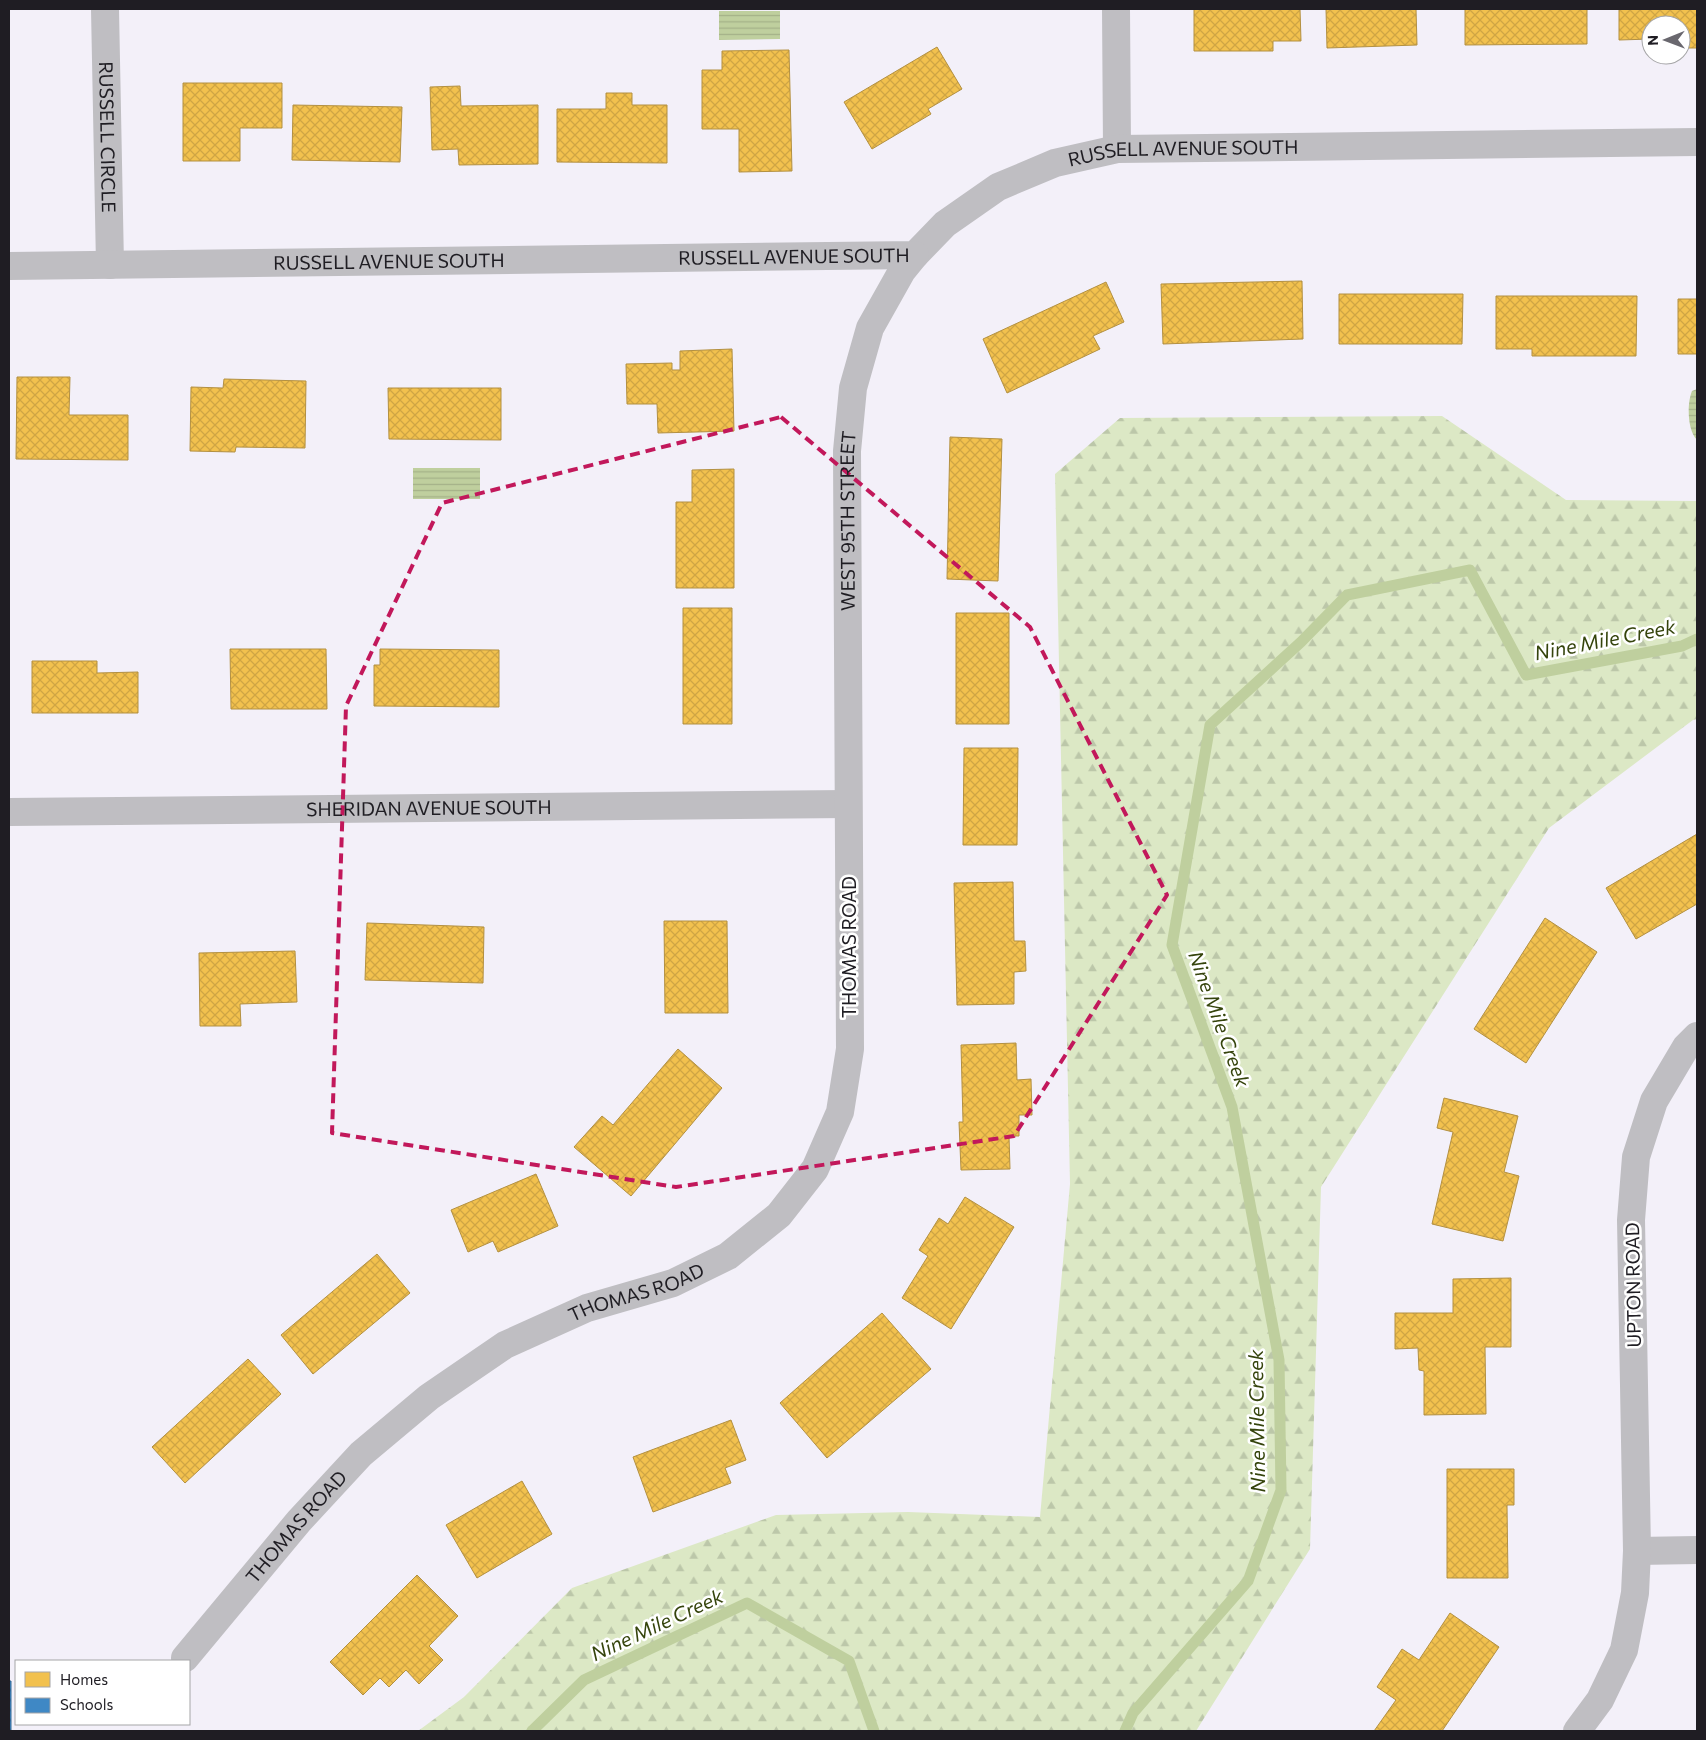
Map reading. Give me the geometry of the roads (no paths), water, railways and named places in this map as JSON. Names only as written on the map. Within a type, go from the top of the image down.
[{"type":"street","name":"RUSSELL CIRCLE","points":[[105,9],[110,265]]},
{"type":"street","points":[[1116,9],[1117,149]]},
{"type":"street","name":"RUSSELL AVENUE SOUTH","points":[[9,266],[915,255],[945,224],[998,187],[1055,163],[1117,149],[1697,142]]},
{"type":"street","name":"WEST 95TH STREET","points":[[848,804],[847,451],[853,388],[870,328],[902,272],[915,255]]},
{"type":"street","name":"SHERIDAN AVENUE SOUTH","points":[[9,812],[848,804]]},
{"type":"street","name":"THOMAS ROAD","points":[[185,1658],[299,1521],[361,1454],[429,1396],[505,1346],[588,1308],[674,1283],[728,1256],[779,1215],[815,1168],[840,1112],[850,1049],[848,804]]},
{"type":"street","name":"UPTON ROAD","points":[[1577,1731],[1600,1700],[1624,1650],[1635,1593],[1637,1551],[1631,1220],[1636,1157],[1654,1101],[1686,1047],[1697,1036]]},
{"type":"street","points":[[1637,1551],[1697,1550]]},
{"type":"waterway","name":"Nine Mile Creek","points":[[1125,1731],[1133,1713],[1248,1581],[1281,1490],[1279,1360],[1232,1107],[1172,945],[1210,725],[1301,642],[1347,595],[1470,570],[1526,675],[1682,646],[1697,639]]},
{"type":"waterway","name":"Nine Mile Creek","points":[[532,1731],[584,1680],[747,1603],[849,1661],[874,1731]]}]
